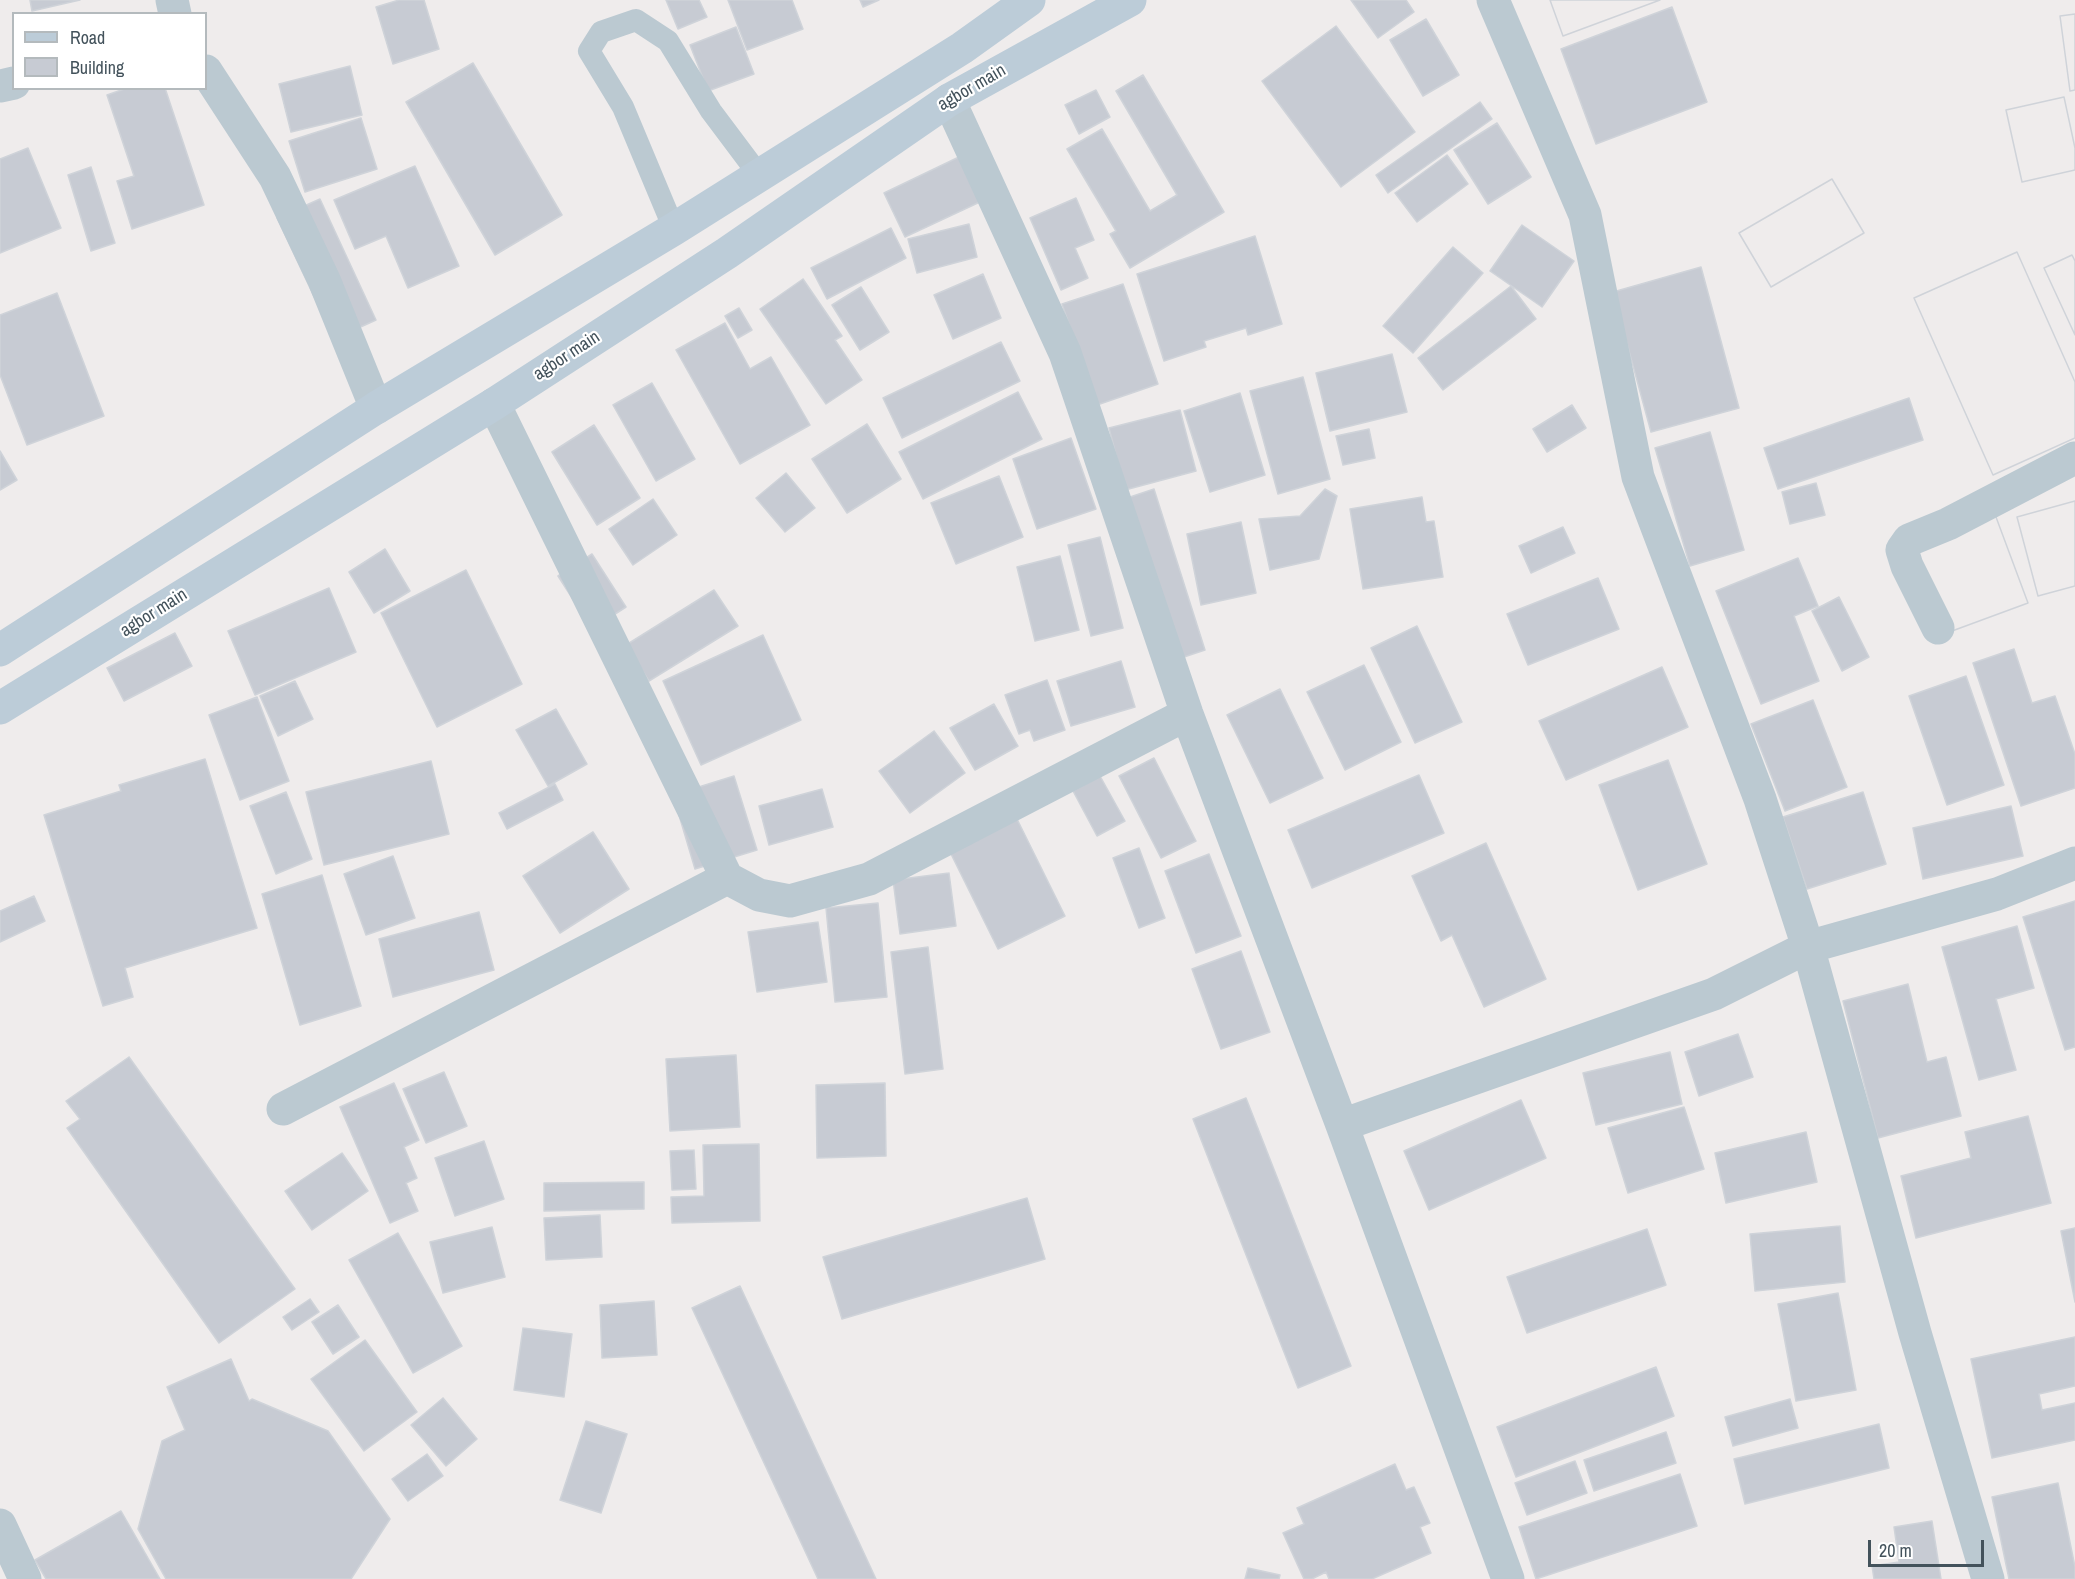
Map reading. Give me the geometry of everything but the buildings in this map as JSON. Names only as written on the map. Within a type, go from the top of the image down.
[{"type":"main road","points":[[0,650],[375,408],[675,229],[962,48],[1029,0]]},
{"type":"main road","name":"agbor main","points":[[0,708],[494,404],[727,253],[949,100],[1130,0]]},
{"type":"street","points":[[1492,0],[1586,215],[1638,477],[1760,799],[1808,947],[1915,1333],[1988,1579]]},
{"type":"street","points":[[207,73],[275,177],[324,280],[375,408]]},
{"type":"street","points":[[949,100],[1065,353],[1187,714],[1342,1125],[1508,1579]]},
{"type":"street","points":[[494,404],[727,878],[759,895],[790,901],[869,879],[1187,714]]},
{"type":"street","points":[[1938,628],[1907,566],[1902,550],[1909,540],[1948,524],[2075,458]]},
{"type":"street","points":[[1342,1125],[1714,994],[1808,947],[1997,894],[2075,863]]},
{"type":"street","points":[[283,1109],[727,878]]},
{"type":"street","points":[[0,1525],[25,1579]]},
{"type":"lane","points":[[675,229],[623,107],[589,51],[601,32],[636,20],[668,41],[711,111],[759,175]]}]
